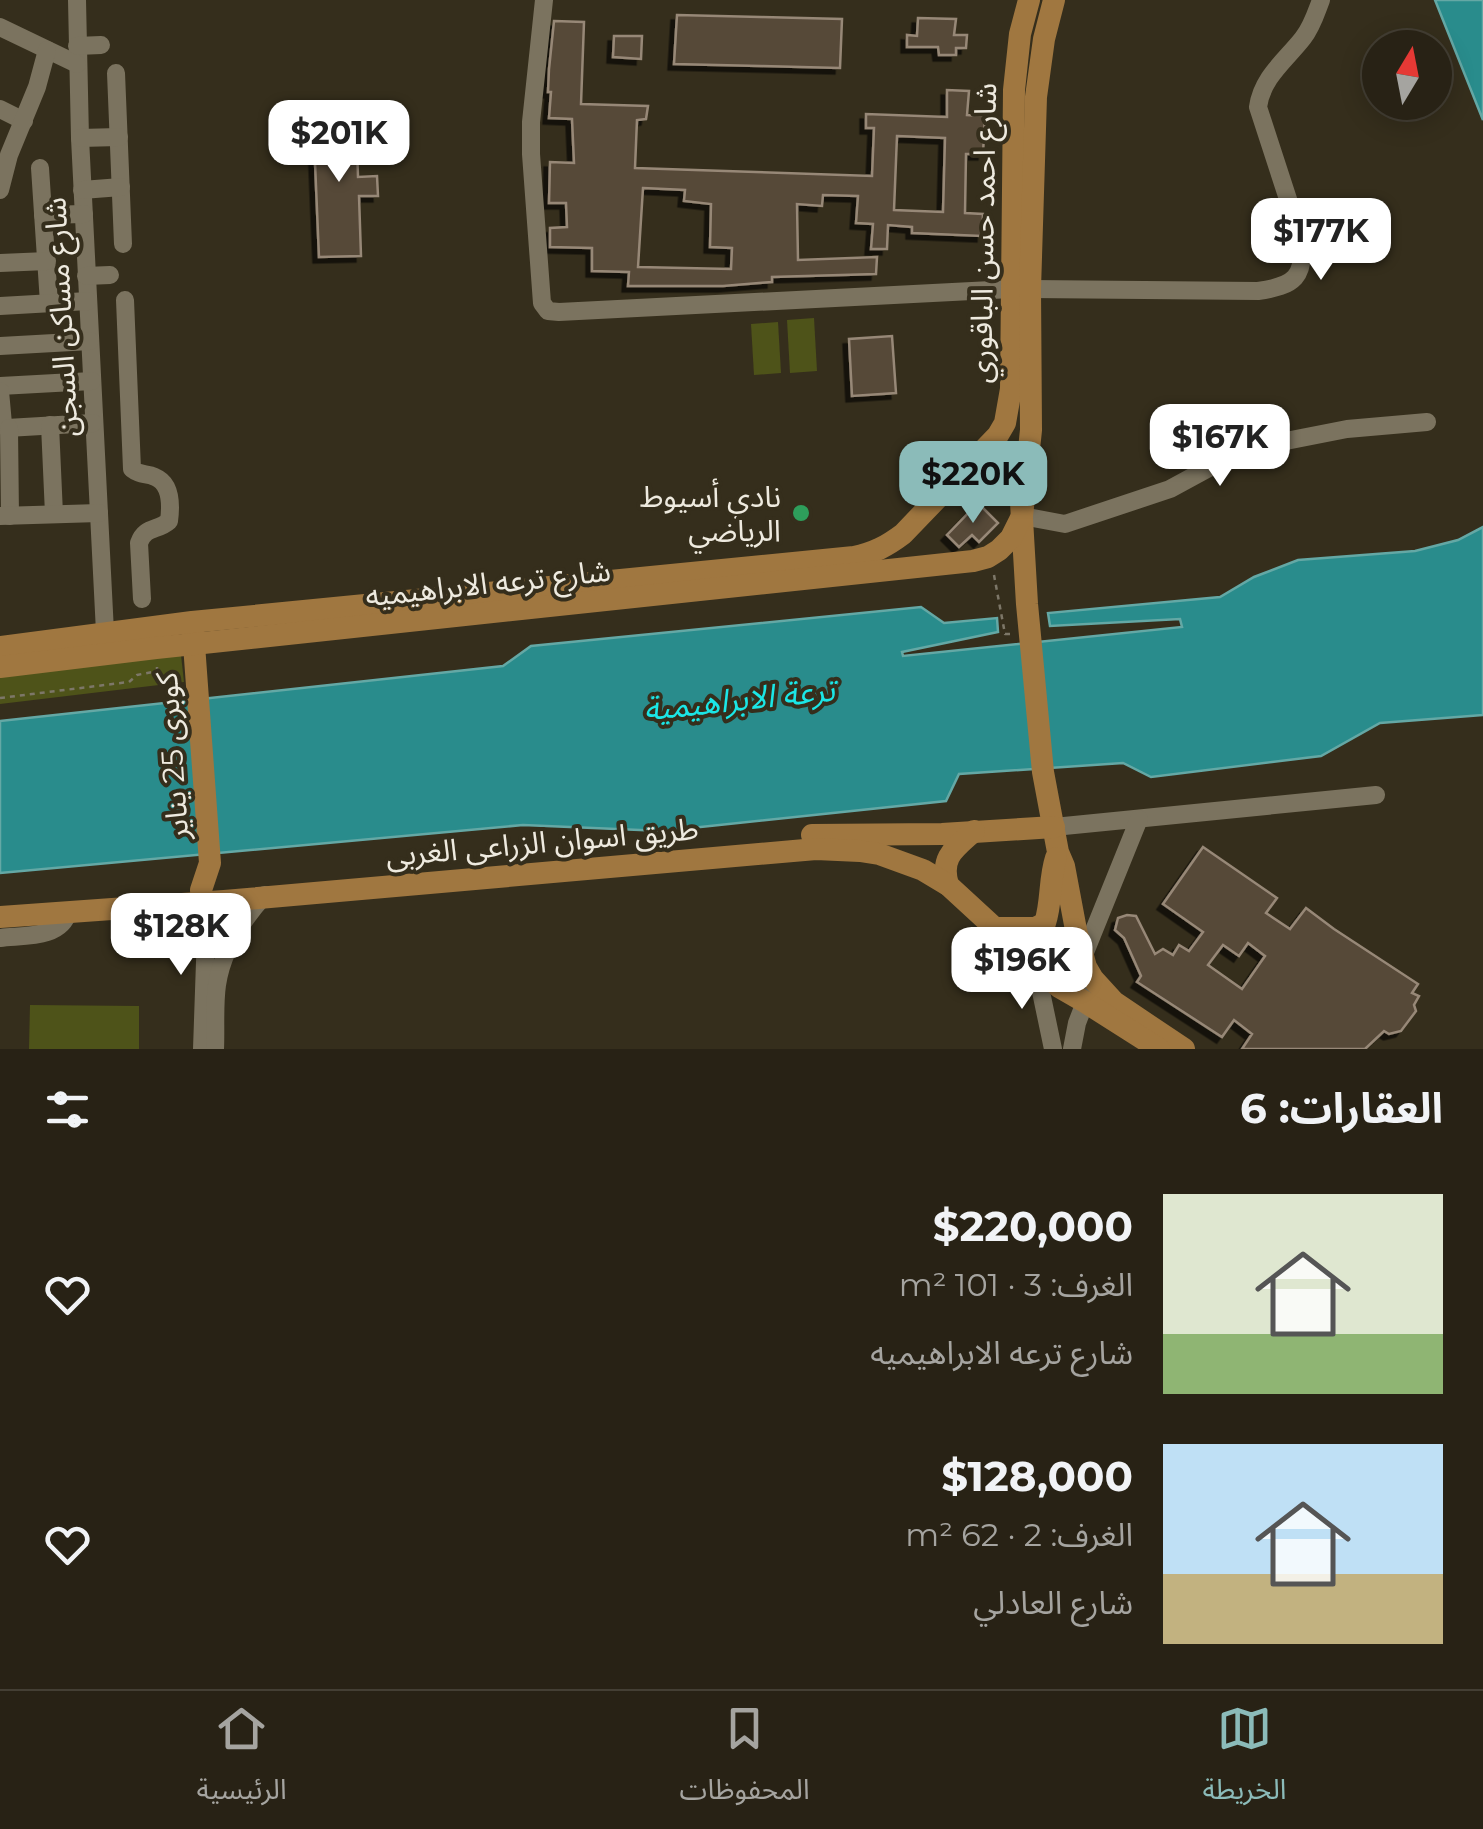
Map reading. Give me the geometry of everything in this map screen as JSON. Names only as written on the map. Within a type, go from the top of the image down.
[{"type":"main road","name":"شارع احمد حسن الباقوري","points":[[1029,0],[1020,34],[1014,90],[1020,289],[1031,430],[1022,516],[1042,772],[1054,827]]},
{"type":"main road","name":"شارع احمد حسن الباقوري","points":[[935,502],[990,446],[1005,423],[1036,97],[1054,0]]},
{"type":"main road","points":[[1020,34],[1044,39]]},
{"type":"main road","points":[[935,502],[985,477],[1007,482],[1016,490],[1022,516],[1011,538],[990,556]]},
{"type":"main road","name":"شارع ترعه الابراهيميه","points":[[648,587],[873,553],[903,534],[935,502]]},
{"type":"main road","name":"شارع ترعه الابراهيميه","points":[[7,656],[193,633],[648,587],[973,561],[990,556]]},
{"type":"main road","name":"شارع ترعه الابراهيميه","points":[[7,656],[106,632],[193,633]]},
{"type":"main road","name":"كوبرى 25 يناير","points":[[193,633],[210,863],[202,896]]},
{"type":"main road","points":[[1054,827],[1085,985],[1159,1049]]},
{"type":"main road","name":"طريق اسوان الزراعى الغربى","points":[[202,896],[228,888],[812,835],[942,834],[1054,827]]},
{"type":"main road","points":[[948,885],[944,871],[948,858],[974,831]]},
{"type":"main road","name":"طريق اسوان الزراعى الغربى","points":[[0,917],[202,896],[265,895],[816,849],[860,851],[924,870],[948,885],[1058,988],[1085,985]]},
{"type":"main road","points":[[996,928],[1035,928],[1044,924],[1049,911],[1052,866],[1058,852]]},
{"type":"main road","name":"كوبرى 25 يناير","points":[[210,863],[228,888]]},
{"type":"main road","name":"طريق اسوان الزراعى الغربى","points":[[0,908],[77,908]]},
{"type":"main road","points":[[1085,985],[1184,1049]]},
{"type":"street","name":"شارع مساكن السجن","points":[[76,0],[93,418],[104,506],[106,632]]},
{"type":"street","points":[[544,0],[530,154],[542,302],[548,311],[559,312],[1020,289],[1277,288],[1291,282],[1300,271],[1303,255],[1258,106],[1262,88],[1308,32],[1321,0]]},
{"type":"street","points":[[0,26],[47,50],[77,55],[100,45]]},
{"type":"street","points":[[0,190],[8,155],[37,87],[47,50]]},
{"type":"street","points":[[116,73],[123,244]]},
{"type":"street","points":[[0,109],[24,121]]},
{"type":"street","points":[[80,138],[118,137]]},
{"type":"street","points":[[40,168],[49,304]]},
{"type":"street","points":[[82,190],[121,187]]},
{"type":"street","points":[[44,215],[84,214]]},
{"type":"street","points":[[0,263],[46,261]]},
{"type":"street","points":[[86,276],[110,275]]},
{"type":"street","points":[[126,300],[132,470],[162,481],[169,498],[169,521],[149,529],[139,542],[142,599]]},
{"type":"street","points":[[0,306],[88,301]]},
{"type":"street","points":[[0,346],[90,341]]},
{"type":"street","points":[[128,368],[0,388],[3,424],[9,428],[130,412]]},
{"type":"street","points":[[1022,516],[1066,524],[1170,489],[1260,446],[1347,428],[1427,422]]},
{"type":"street","points":[[50,425],[54,514]]},
{"type":"street","points":[[9,428],[5,516],[104,506]]},
{"type":"street","points":[[1054,827],[1376,795]]},
{"type":"street","points":[[1072,1049],[1085,985],[1139,818]]},
{"type":"street","points":[[215,1049],[217,986],[224,959],[244,921],[265,895]]},
{"type":"street","points":[[202,896],[206,932],[202,1049]]},
{"type":"street","points":[[0,938],[52,932],[77,908]]},
{"type":"street","points":[[1041,972],[1053,1049]]},
{"type":"street","points":[[1047,1016],[1066,1012],[1085,985]]},
{"type":"path","points":[[990,556],[1005,634],[1021,633]]},
{"type":"path","points":[[0,698],[129,682],[137,675],[157,671],[157,659]]},
{"type":"green space","points":[[814,318],[817,371],[790,373],[787,320]]},
{"type":"green space","points":[[778,322],[781,373],[754,375],[751,324]]},
{"type":"green space","points":[[181,655],[184,682],[0,704],[0,677]]},
{"type":"green space","points":[[30,1005],[139,1006],[139,1049],[29,1049]]},
{"type":"water","points":[[1435,0],[1483,0],[1483,120],[1452,42],[1452,30],[1447,30]]},
{"type":"water","name":"ترعة الابراهيمية","points":[[1483,527],[1483,715],[1380,723],[1321,756],[1151,777],[1123,763],[959,774],[946,801],[663,831],[523,825],[0,873],[0,721],[503,666],[531,646],[921,607],[944,623],[997,618],[998,632],[902,652],[903,656],[1182,627],[1180,619],[1050,626],[1048,613],[1220,597],[1254,577],[1298,560],[1415,551],[1458,540]]},
{"type":"building","points":[[677,15],[842,19],[840,68],[674,64]]},
{"type":"building","points":[[918,18],[956,19],[954,35],[967,35],[966,48],[956,48],[956,55],[939,55],[938,47],[907,47],[907,35],[917,36]]},
{"type":"building","points":[[554,21],[584,22],[581,104],[648,106],[646,119],[637,120],[635,168],[872,176],[874,128],[866,128],[866,114],[947,117],[947,90],[969,91],[967,115],[985,116],[983,154],[966,154],[965,213],[983,214],[982,236],[912,233],[912,227],[888,225],[887,249],[871,249],[873,224],[856,223],[858,196],[823,195],[822,206],[797,204],[798,260],[877,257],[876,274],[772,277],[772,282],[723,286],[628,286],[629,272],[592,271],[592,248],[550,247],[550,228],[567,227],[566,203],[549,203],[550,162],[574,163],[572,119],[549,118]],"holes":[[[897,136],[945,138],[943,212],[894,210]],[[643,188],[685,190],[684,201],[711,204],[710,247],[732,248],[731,269],[638,267]]]},
{"type":"building","points":[[614,36],[642,36],[641,59],[613,57]]},
{"type":"building","points":[[356,113],[358,177],[377,176],[378,196],[359,196],[361,256],[319,257],[313,115]]},
{"type":"building","points":[[892,336],[896,393],[852,396],[849,339]]},
{"type":"building","points":[[978,503],[998,523],[979,542],[972,535],[959,547],[947,535]]},
{"type":"building","points":[[1203,847],[1277,898],[1266,913],[1290,929],[1306,908],[1418,984],[1412,993],[1419,996],[1414,1005],[1416,1011],[1401,1031],[1384,1031],[1365,1049],[1242,1049],[1252,1034],[1234,1020],[1222,1037],[1137,982],[1141,976],[1124,938],[1115,930],[1118,918],[1136,916],[1155,954],[1163,949],[1173,955],[1179,945],[1189,951],[1203,932],[1163,904]],"holes":[[[1248,943],[1265,956],[1242,989],[1208,965],[1223,945],[1239,956]]]},
{"type":"place","name":"نادي أسيوط الرياضي","points":[[801,513]]}]
